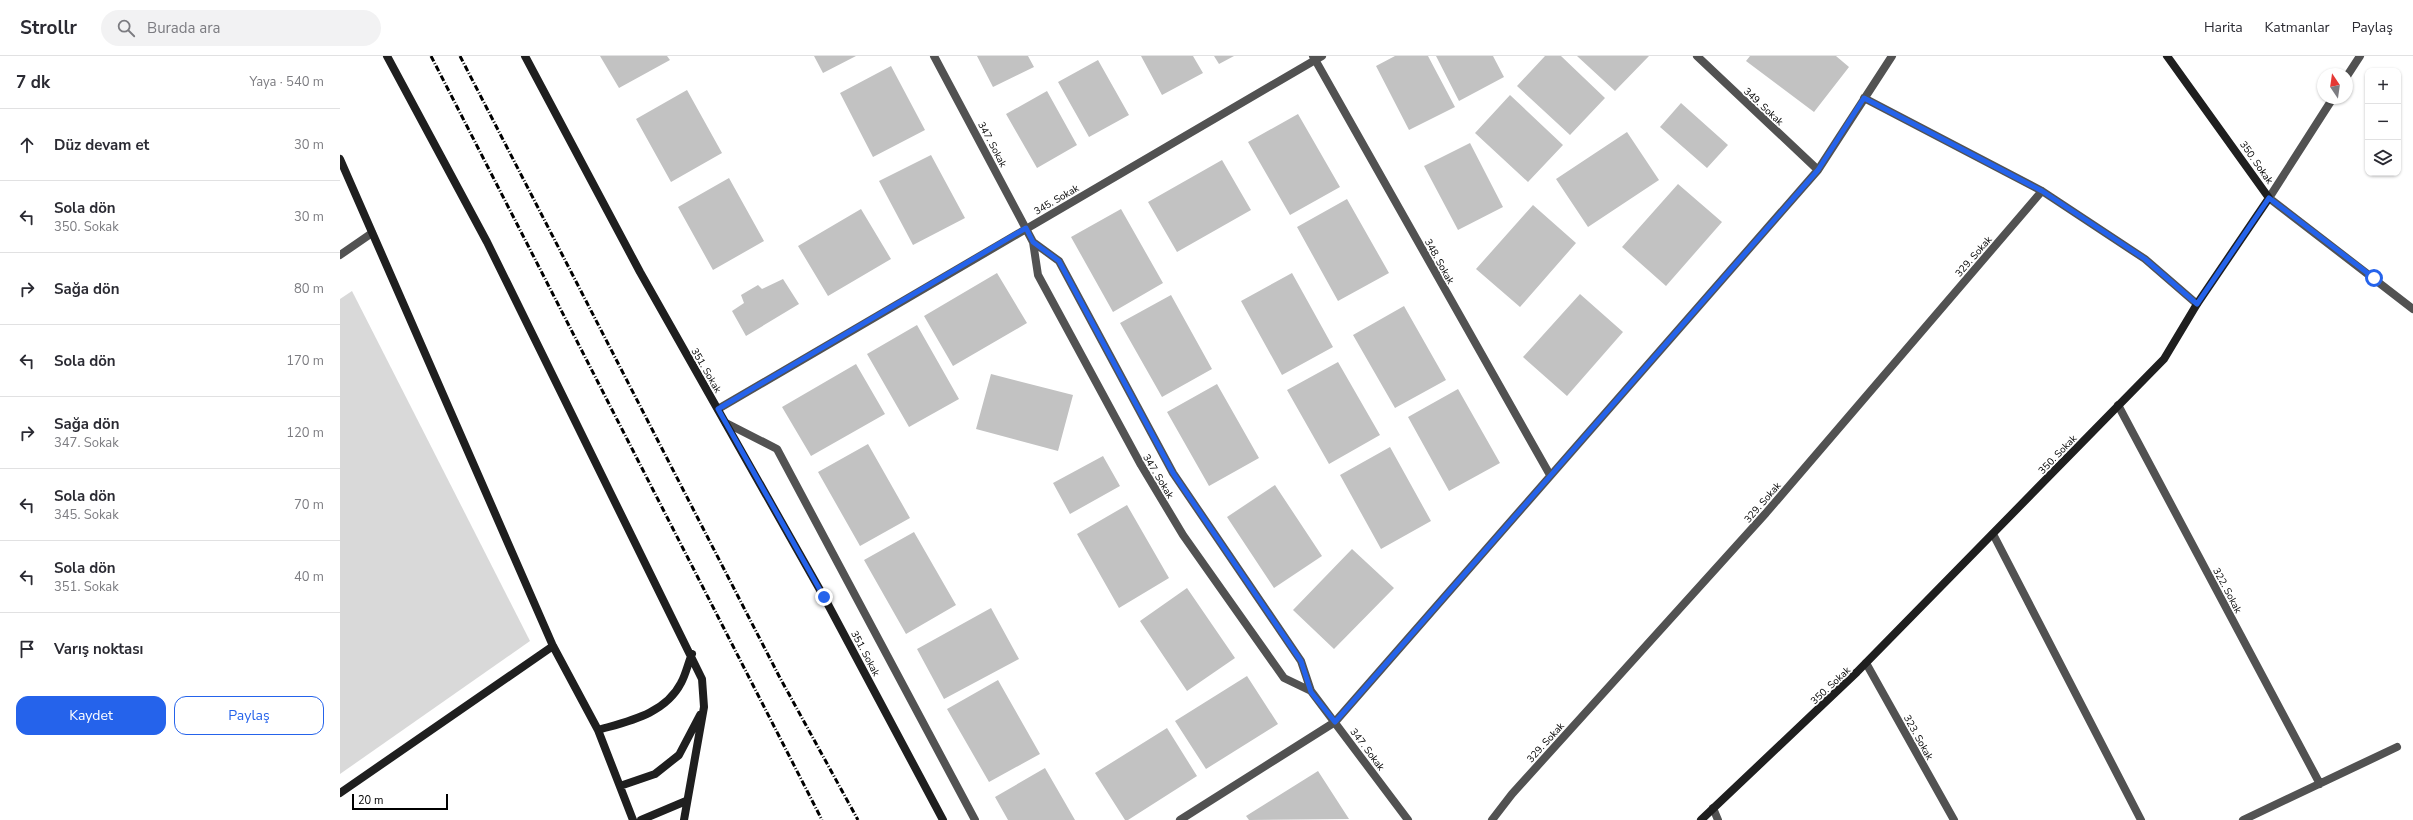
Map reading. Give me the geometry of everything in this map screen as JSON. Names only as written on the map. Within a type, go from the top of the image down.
[{"type":"street","points":[[387,56],[486,242],[692,654],[702,678],[704,707],[686,801],[684,820]]},
{"type":"street","name":"351. Sokak","points":[[525,56],[640,272],[824,597],[943,820]]},
{"type":"street","name":"347. Sokak","points":[[934,56],[1033,242],[1038,275],[1141,465],[1183,535],[1284,678],[1311,692]]},
{"type":"street","name":"349. Sokak","points":[[1697,56],[1818,170]]},
{"type":"street","points":[[1180,820],[1335,722],[1818,170],[1892,56]]},
{"type":"street","points":[[2352,68],[2360,56]]},
{"type":"street","name":"345. Sokak","points":[[718,409],[1317,57]]},
{"type":"street","name":"348. Sokak","points":[[1317,57],[1550,475]]},
{"type":"street","name":"350. Sokak","points":[[1701,820],[1866,663],[2164,358],[2197,304],[2269,198],[2169,57]]},
{"type":"street","points":[[1864,98],[2042,191],[2145,259],[2197,304]]},
{"type":"street","points":[[2329,104],[2269,198],[2413,309]]},
{"type":"street","points":[[340,159],[553,646],[598,730],[633,820]]},
{"type":"street","name":"329. Sokak","points":[[1492,820],[1512,794],[1766,513],[2042,191]]},
{"type":"street","points":[[340,255],[372,232]]},
{"type":"street","name":"347. Sokak","points":[[1033,242],[1059,261],[1173,473],[1301,661],[1311,692],[1408,820]]},
{"type":"street","name":"322. Sokak","points":[[2118,405],[2320,784]]},
{"type":"street","points":[[726,423],[776,448],[975,820]]},
{"type":"street","points":[[1993,534],[2141,820]]},
{"type":"street","points":[[340,793],[553,646]]},
{"type":"street","points":[[598,730],[638,718],[667,702],[681,683],[692,654]]},
{"type":"street","name":"323. Sokak","points":[[1866,663],[1954,820]]},
{"type":"street","points":[[620,786],[655,774],[679,755],[704,707]]},
{"type":"street","points":[[2243,820],[2396,747]]},
{"type":"street","points":[[641,820],[686,801]]},
{"type":"street","points":[[1713,808],[1718,820]]},
{"type":"shaded area","points":[[352,291],[530,641],[340,774],[340,299]]},
{"type":"building","points":[[600,56],[667,56],[670,60],[619,88]]},
{"type":"building","points":[[814,56],[856,56],[823,73]]},
{"type":"building","points":[[977,56],[1028,56],[1034,67],[993,87]]},
{"type":"building","points":[[1141,56],[1193,56],[1203,73],[1162,95]]},
{"type":"building","points":[[1214,56],[1234,56],[1219,64]]},
{"type":"building","points":[[1395,56],[1428,56],[1455,107],[1409,130],[1376,66]]},
{"type":"building","points":[[1436,56],[1493,56],[1504,77],[1459,101]]},
{"type":"building","points":[[1545,56],[1561,56],[1605,98],[1570,135],[1517,86]]},
{"type":"building","points":[[1577,56],[1649,56],[1615,91]]},
{"type":"building","points":[[1750,56],[1836,56],[1849,67],[1814,112],[1746,61]]},
{"type":"building","points":[[1098,60],[1129,115],[1089,137],[1058,82]]},
{"type":"building","points":[[891,66],[925,130],[873,157],[840,93]]},
{"type":"building","points":[[687,90],[722,153],[671,182],[636,119]]},
{"type":"building","points":[[1047,91],[1077,145],[1037,168],[1006,114]]},
{"type":"building","points":[[1510,95],[1563,145],[1528,182],[1475,133]]},
{"type":"building","points":[[1681,103],[1728,145],[1707,168],[1660,127]]},
{"type":"building","points":[[1298,114],[1340,187],[1290,215],[1248,142]]},
{"type":"building","points":[[1627,132],[1659,180],[1588,227],[1556,179]]},
{"type":"building","points":[[1470,143],[1503,207],[1458,230],[1424,166]]},
{"type":"building","points":[[931,155],[965,218],[913,245],[879,181]]},
{"type":"building","points":[[1222,160],[1251,210],[1177,252],[1148,202]]},
{"type":"building","points":[[729,178],[764,241],[713,270],[678,207]]},
{"type":"building","points":[[1678,184],[1722,222],[1666,286],[1622,247]]},
{"type":"building","points":[[1347,199],[1389,273],[1338,301],[1297,227]]},
{"type":"building","points":[[1533,205],[1576,243],[1520,307],[1476,269]]},
{"type":"building","points":[[861,209],[891,259],[828,296],[798,246]]},
{"type":"building","points":[[1121,209],[1163,283],[1113,312],[1071,237]]},
{"type":"building","points":[[997,273],[1027,323],[953,366],[924,316]]},
{"type":"building","points":[[1292,273],[1333,347],[1282,375],[1241,301]]},
{"type":"building","points":[[783,279],[799,304],[746,336],[732,311],[744,303],[741,295],[758,285],[762,289]]},
{"type":"building","points":[[1580,294],[1623,332],[1567,396],[1523,357]]},
{"type":"building","points":[[1171,295],[1212,369],[1162,397],[1120,323]]},
{"type":"building","points":[[1404,306],[1446,380],[1395,408],[1353,335]]},
{"type":"building","points":[[917,325],[959,399],[909,427],[867,354]]},
{"type":"building","points":[[1338,362],[1380,435],[1329,464],[1287,390]]},
{"type":"building","points":[[856,364],[885,414],[811,456],[782,407]]},
{"type":"building","points":[[991,374],[1073,395],[1058,451],[976,429]]},
{"type":"building","points":[[1217,384],[1259,458],[1209,486],[1167,412]]},
{"type":"building","points":[[1458,389],[1500,463],[1449,491],[1408,417]]},
{"type":"building","points":[[868,444],[910,518],[860,546],[818,472]]},
{"type":"building","points":[[1390,447],[1431,521],[1381,549],[1340,475]]},
{"type":"building","points":[[1103,456],[1120,486],[1070,514],[1053,483]]},
{"type":"building","points":[[1275,485],[1322,556],[1274,588],[1227,517]]},
{"type":"building","points":[[1127,505],[1169,578],[1119,608],[1077,534]]},
{"type":"building","points":[[914,532],[956,605],[906,634],[864,560]]},
{"type":"building","points":[[1352,549],[1394,588],[1334,649],[1293,610]]},
{"type":"building","points":[[1187,588],[1235,658],[1187,691],[1140,621]]},
{"type":"building","points":[[991,608],[1019,659],[944,699],[917,649]]},
{"type":"building","points":[[1247,676],[1278,724],[1206,769],[1175,721]]},
{"type":"building","points":[[998,680],[1040,754],[989,782],[947,709]]},
{"type":"building","points":[[1167,728],[1197,776],[1128,820],[1125,820],[1095,773]]},
{"type":"building","points":[[1045,768],[1075,820],[1008,820],[995,797]]},
{"type":"building","points":[[1318,771],[1349,819],[1249,820],[1246,816]]},
{"type":"railway","points":[[431,56],[822,820]]},
{"type":"railway","points":[[460,56],[779,676],[858,820]]},
{"type":"route","points":[[824,597],[718,409],[1026,228],[1033,242],[1059,261],[1173,473],[1202,518],[1301,661],[1311,692],[1335,722],[1597,420],[1818,170],[1864,98],[2042,191],[2145,259],[2197,304],[2269,198],[2374,278]]}]
